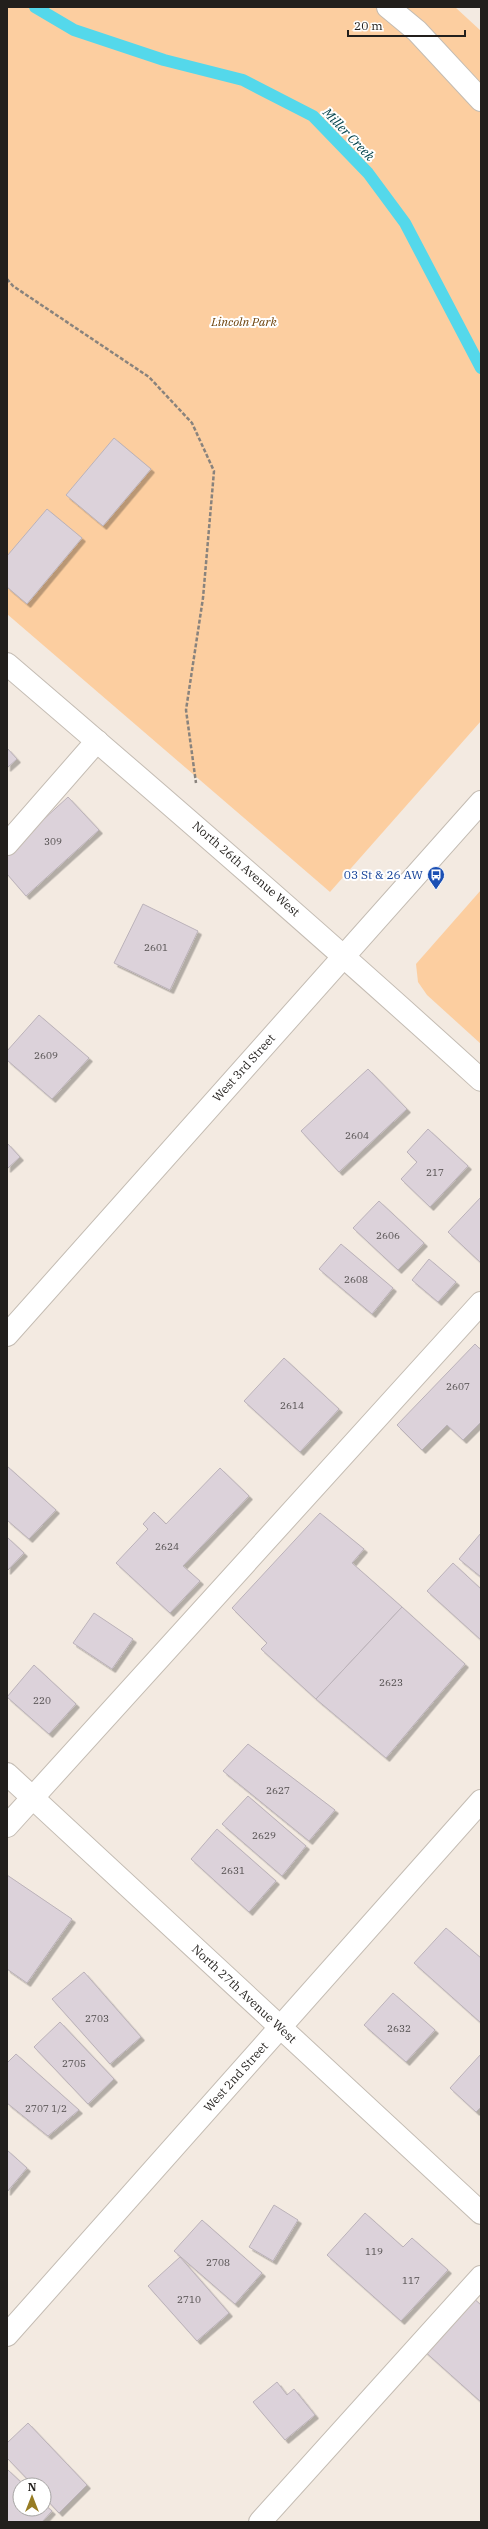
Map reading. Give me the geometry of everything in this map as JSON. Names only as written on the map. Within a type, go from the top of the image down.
[{"type":"street","points":[[388,7],[417,31],[481,100]]},
{"type":"street","name":"North 26th Avenue West","points":[[7,664],[344,955],[481,1080]]},
{"type":"street","points":[[7,844],[97,742]]},
{"type":"street","name":"West 3rd Street","points":[[7,1335],[481,802]]},
{"type":"street","points":[[7,1826],[481,1303]]},
{"type":"street","name":"North 27th Avenue West","points":[[7,1774],[279,2028],[481,2213]]},
{"type":"street","name":"West 2nd Street","points":[[7,2335],[481,1801]]},
{"type":"street","points":[[260,2522],[481,2277]]},
{"type":"path","points":[[7,279],[13,286],[149,377],[192,423],[214,471],[203,598],[186,710],[196,787]]},
{"type":"green space","name":"Lincoln Park","points":[[7,7],[455,7],[481,31],[481,721],[330,892],[7,614]]},
{"type":"green space","points":[[481,890],[481,1044],[427,995],[418,982],[416,964]]},
{"type":"building","points":[[114,438],[151,469],[103,526],[66,495]]},
{"type":"building","points":[[47,509],[82,538],[27,604],[7,587],[7,556]]},
{"type":"building","points":[[7,748],[17,759],[7,768]]},
{"type":"building","points":[[68,797],[99,830],[26,896],[7,874],[7,853]]},
{"type":"building","points":[[143,904],[198,931],[170,990],[114,963]]},
{"type":"building","points":[[39,1015],[89,1058],[52,1099],[7,1060],[7,1051]]},
{"type":"building","points":[[368,1069],[407,1109],[339,1172],[301,1131]]},
{"type":"building","points":[[428,1129],[468,1166],[430,1207],[401,1179],[417,1162],[407,1152]]},
{"type":"building","points":[[7,1143],[20,1157],[7,1169]]},
{"type":"building","points":[[481,1197],[481,1263],[448,1232]]},
{"type":"building","points":[[379,1201],[424,1243],[398,1270],[353,1228]]},
{"type":"building","points":[[341,1244],[393,1288],[372,1314],[319,1269]]},
{"type":"building","points":[[429,1259],[456,1282],[438,1302],[412,1280]]},
{"type":"building","points":[[475,1344],[481,1350],[481,1422],[463,1440],[447,1425],[422,1450],[397,1425]]},
{"type":"building","points":[[284,1358],[339,1409],[300,1452],[244,1401]]},
{"type":"building","points":[[7,1466],[56,1510],[29,1539],[7,1520]]},
{"type":"building","points":[[220,1468],[249,1496],[183,1566],[200,1581],[170,1613],[116,1563],[148,1529],[143,1524],[154,1512],[166,1524]]},
{"type":"building","points":[[320,1513],[364,1549],[352,1563],[402,1607],[316,1699],[261,1649],[267,1643],[232,1608]]},
{"type":"building","points":[[481,1533],[481,1577],[459,1559]]},
{"type":"building","points":[[7,1537],[24,1553],[7,1571]]},
{"type":"building","points":[[453,1563],[481,1589],[481,1640],[427,1591]]},
{"type":"building","points":[[402,1607],[465,1664],[386,1758],[316,1699]]},
{"type":"building","points":[[94,1613],[133,1639],[112,1669],[73,1643]]},
{"type":"building","points":[[34,1665],[76,1704],[49,1734],[7,1697]]},
{"type":"building","points":[[248,1744],[335,1810],[309,1841],[223,1771]]},
{"type":"building","points":[[248,1796],[306,1846],[282,1876],[222,1824]]},
{"type":"building","points":[[217,1829],[276,1881],[249,1912],[191,1859]]},
{"type":"building","points":[[7,1875],[72,1919],[27,1983],[7,1969]]},
{"type":"building","points":[[446,1928],[481,1958],[481,2023],[414,1963]]},
{"type":"building","points":[[84,1972],[141,2037],[110,2064],[52,1999]]},
{"type":"building","points":[[393,1993],[435,2030],[406,2062],[364,2025]]},
{"type":"building","points":[[60,2022],[114,2079],[88,2104],[34,2047]]},
{"type":"building","points":[[16,2054],[79,2110],[48,2136],[7,2103],[7,2063]]},
{"type":"building","points":[[481,2054],[481,2107],[476,2112],[450,2088]]},
{"type":"building","points":[[7,2150],[27,2168],[7,2192]]},
{"type":"building","points":[[274,2205],[298,2220],[273,2261],[249,2247]]},
{"type":"building","points":[[365,2213],[403,2247],[412,2238],[448,2270],[401,2321],[327,2255]]},
{"type":"building","points":[[202,2220],[262,2273],[235,2304],[174,2251]]},
{"type":"building","points":[[180,2257],[229,2313],[197,2341],[148,2286]]},
{"type":"building","points":[[471,2296],[481,2305],[481,2402],[422,2349]]},
{"type":"building","points":[[277,2382],[287,2395],[294,2389],[315,2415],[285,2440],[253,2402]]},
{"type":"building","points":[[28,2423],[87,2485],[59,2513],[52,2506],[52,2477],[25,2477],[7,2458],[7,2443]]},
{"type":"building","points":[[7,2469],[16,2477],[12,2477],[12,2517],[47,2517],[42,2522],[7,2522]]},
{"type":"waterway","name":"Miller Creek","points":[[35,7],[74,30],[164,60],[243,80],[313,116],[368,173],[405,223],[481,368]]},
{"type":"place","name":"03 St & 26 AW","points":[[436,890]]}]
